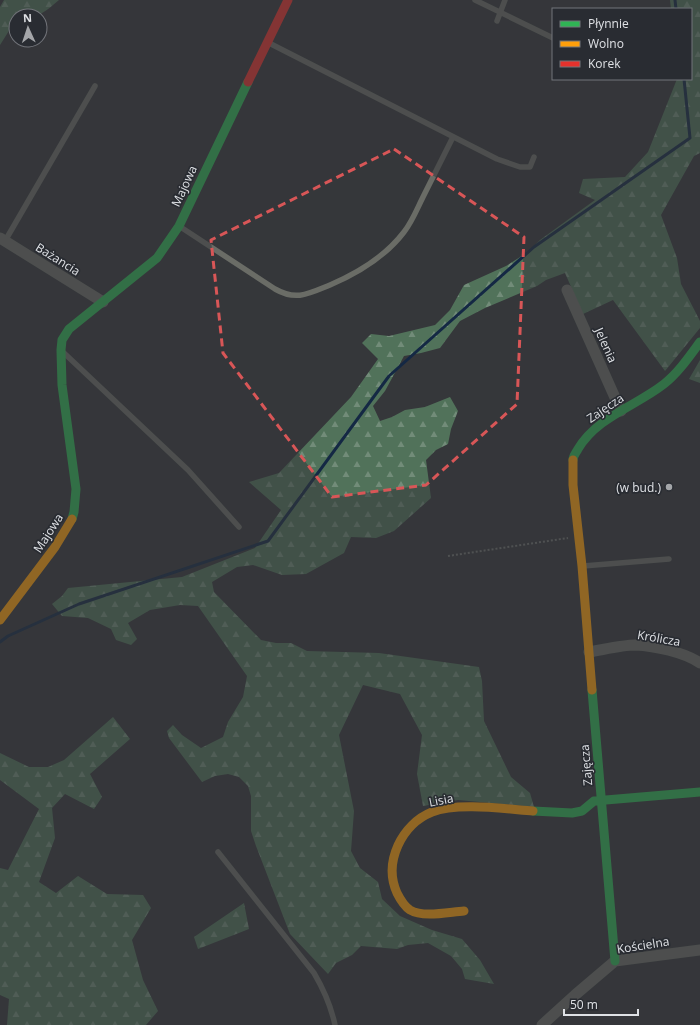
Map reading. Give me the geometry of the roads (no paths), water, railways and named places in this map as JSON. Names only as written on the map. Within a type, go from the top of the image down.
[{"type":"street","name":"Majowa","points":[[0,620],[55,547],[71,522],[74,512],[76,489],[62,385],[62,340],[69,329],[157,258],[179,226],[288,0]]},
{"type":"street","name":"Bażancia","points":[[2,239],[103,302]]},
{"type":"street","name":"Jelenia","points":[[567,290],[621,411]]},
{"type":"street","name":"Zajęcza","points":[[615,961],[600,801],[582,566],[572,474],[574,457],[579,446],[595,428],[664,384],[681,367],[700,342]]},
{"type":"street","name":"Królicza","points":[[589,652],[634,645],[674,652],[694,659],[700,663]]},
{"type":"street","points":[[600,801],[700,792]]},
{"type":"street","name":"Lisia","points":[[464,911],[423,913],[411,910],[402,902],[394,882],[392,863],[396,849],[404,834],[413,823],[428,813],[443,809],[489,808],[572,813],[582,811],[594,801],[600,801]]},
{"type":"street","name":"Kościelna","points":[[542,1025],[575,994],[615,961],[700,950]]},
{"type":"lane","points":[[475,0],[552,38]]},
{"type":"lane","points":[[497,21],[505,0]]},
{"type":"lane","points":[[267,42],[497,159],[520,167],[530,167],[534,157]]},
{"type":"lane","points":[[2,239],[95,86]]},
{"type":"lane","points":[[179,226],[285,295],[298,296],[316,291],[344,279],[366,267],[394,243],[404,232],[416,212],[453,137]]},
{"type":"lane","points":[[61,350],[188,470],[239,527]]},
{"type":"lane","points":[[582,566],[669,559]]},
{"type":"lane","points":[[218,852],[314,973],[333,1011],[336,1025]]},
{"type":"waterway","points":[[675,0],[676,8]]},
{"type":"waterway","points":[[0,642],[8,636],[79,604],[268,541],[389,376],[534,247],[690,138],[684,80]]},
{"type":"place","name":"(w bud.)","points":[[669,487]]}]
